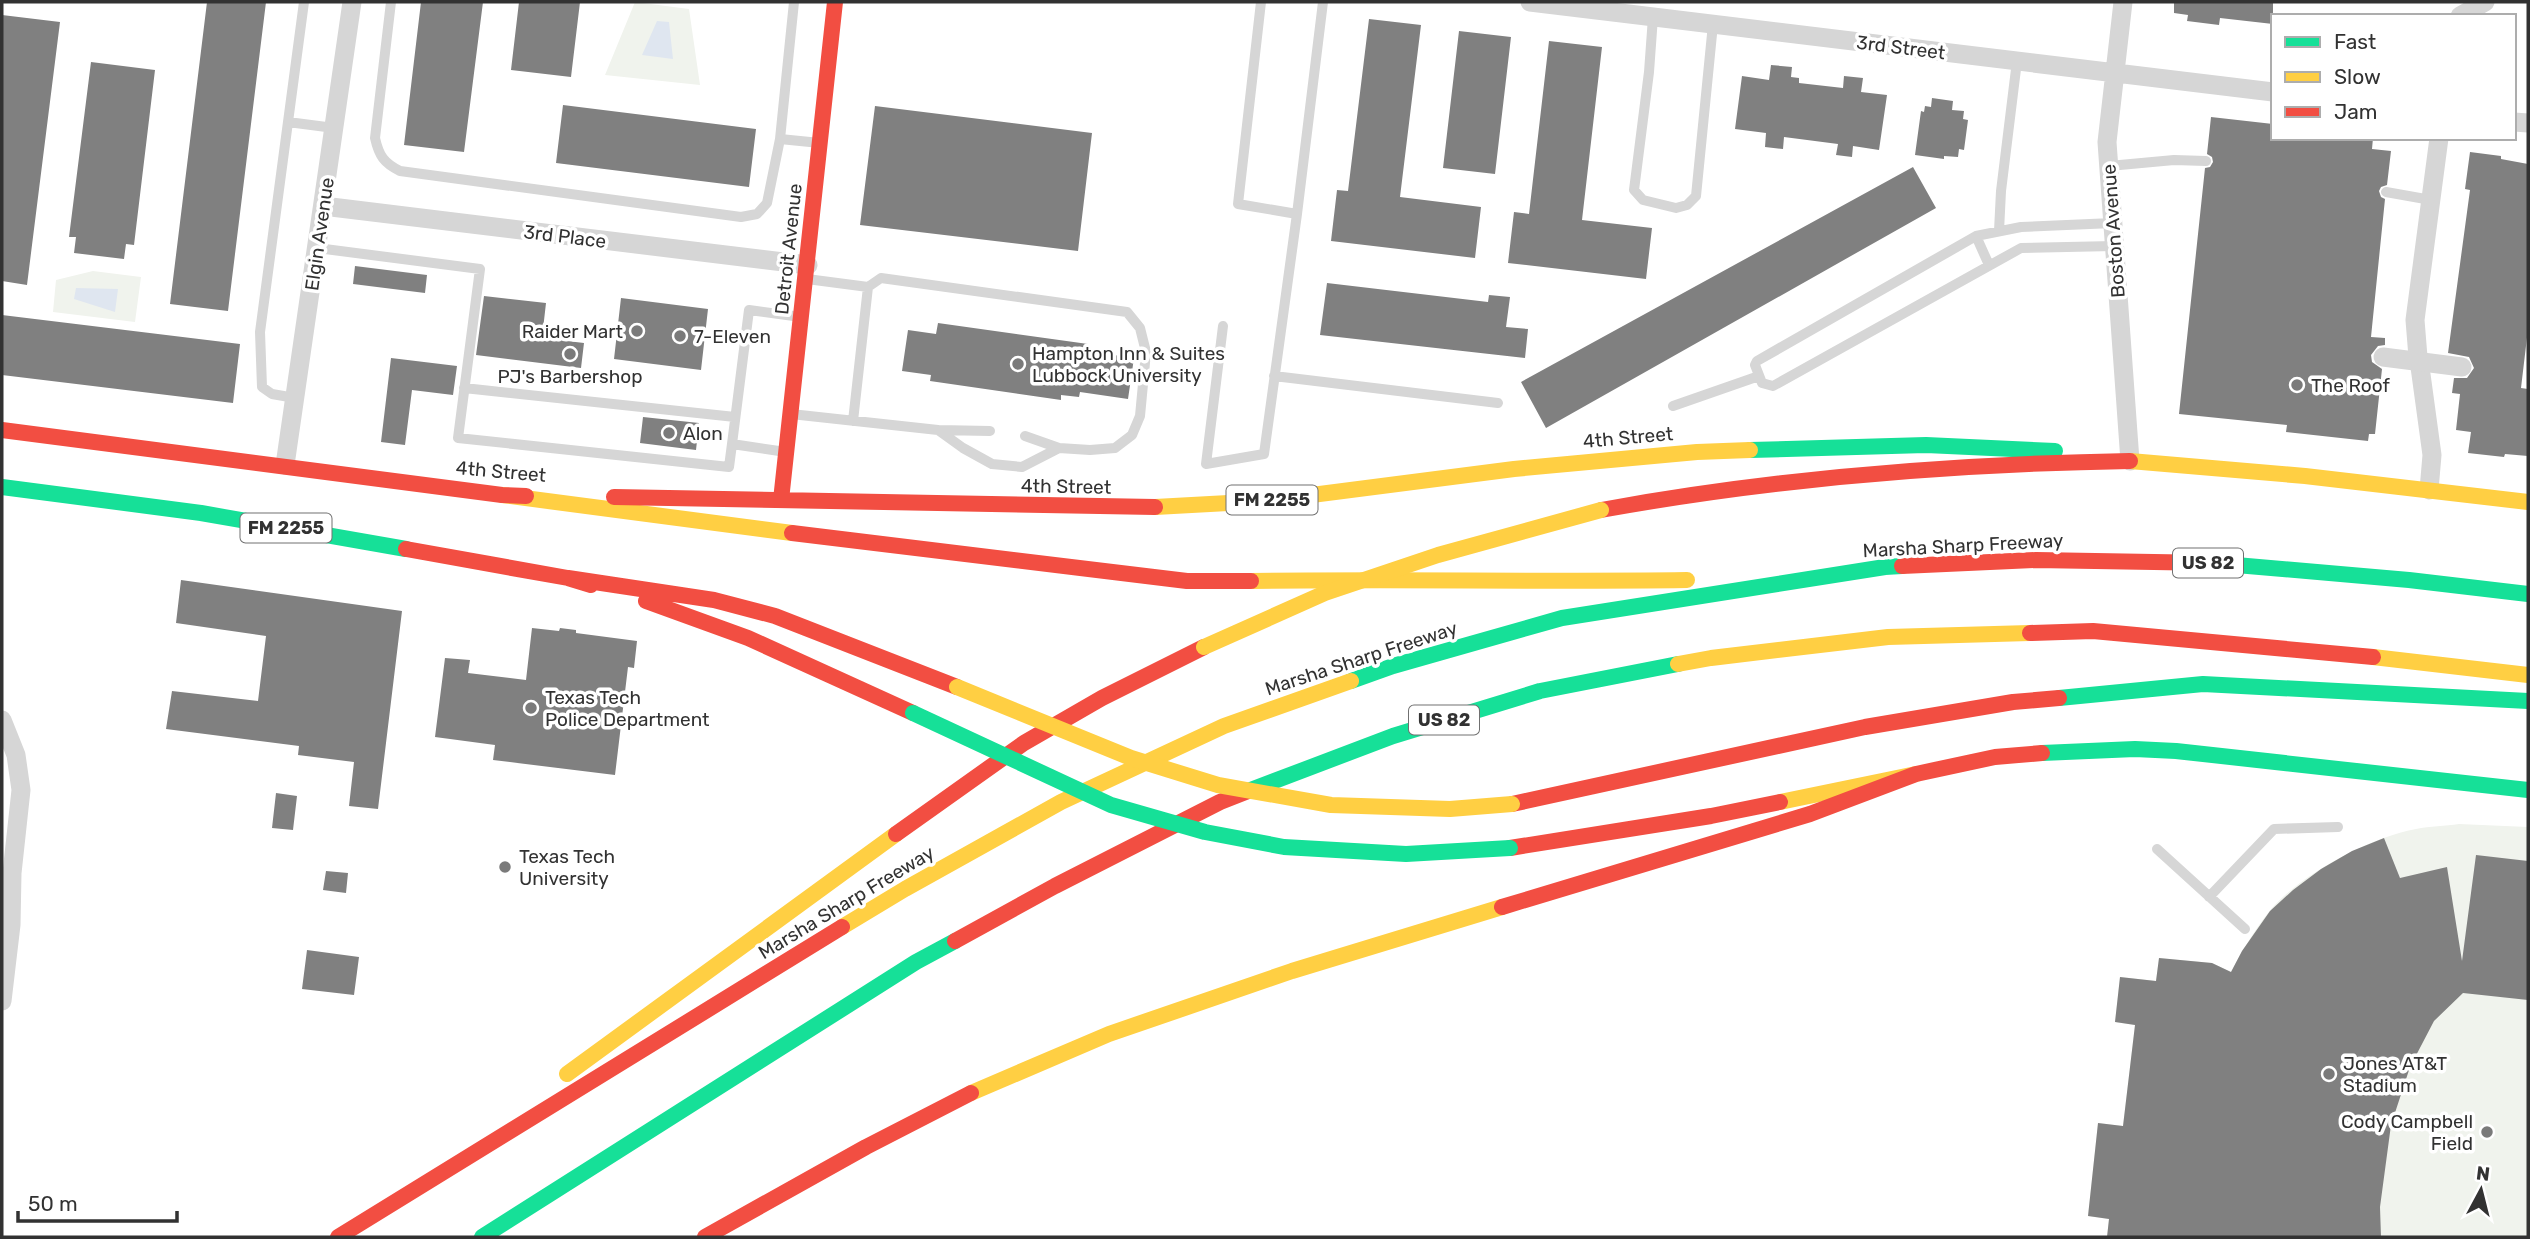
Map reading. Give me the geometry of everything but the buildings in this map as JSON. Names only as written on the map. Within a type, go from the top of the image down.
[{"type":"main road","name":"Detroit Avenue","points":[[781,500],[835,2]]},
{"type":"main road","name":"4th Street","points":[[2,430],[502,495],[1138,508],[1265,501],[1514,469],[1648,456],[1839,446],[1980,446],[2040,449],[2130,461]]},
{"type":"main road","points":[[370,1219],[932,807],[1024,743],[1102,698],[1192,653],[1325,593],[1438,555],[1601,510],[1679,494],[1876,471],[1984,464],[2130,461],[2305,476],[2528,502]]},
{"type":"main road","name":"FM 2255","points":[[2,487],[201,513],[568,578],[681,611],[771,648],[1111,805],[1205,832],[1284,848],[1406,854],[1510,848],[1711,816],[1916,774]]},
{"type":"main road","points":[[502,495],[1187,581],[1666,581],[1885,567]]},
{"type":"main road","name":"Marsha Sharp Freeway","points":[[338,1237],[905,889],[1061,802],[1224,726],[1393,666],[1562,618],[1885,567],[2036,560],[2186,561],[2409,580],[2528,594]]},
{"type":"main road","points":[[568,578],[714,600],[775,617],[1131,758],[1218,785],[1331,806],[1450,809],[1512,804],[1865,727],[2026,701],[2203,684],[2528,701]]},
{"type":"main road","name":"US 82","points":[[482,1237],[916,962],[1055,886],[1220,802],[1393,736],[1540,691],[1711,658],[1888,636],[2093,631],[2292,648],[2528,676]]},
{"type":"main road","points":[[714,1235],[866,1147],[962,1097],[1109,1034],[1292,971],[1810,814],[1916,774],[1995,757],[2135,749],[2528,790]]},
{"type":"street","name":"Elgin Avenue","points":[[285,465],[352,2]]},
{"type":"street","name":"3rd Street","points":[[1530,2],[2271,92]]},
{"type":"street","name":"Boston Avenue","points":[[2123,2],[2107,142],[2130,461]]},
{"type":"street","points":[[2464,14],[2485,2]]},
{"type":"street","points":[[2429,490],[2432,455],[2416,320],[2439,140]]},
{"type":"street","name":"3rd Place","points":[[323,206],[807,272]]},
{"type":"street","points":[[2384,357],[2462,367]]},
{"type":"street","points":[[2,720],[16,755],[21,790],[12,873],[11,926],[2,1001]]},
{"type":"lane","points":[[295,398],[272,394],[262,387],[260,332],[304,2]]},
{"type":"lane","points":[[391,2],[375,138],[385,164],[400,172],[741,217],[757,214],[766,203],[779,139],[794,2]]},
{"type":"lane","points":[[1261,2],[1238,204],[1297,214]]},
{"type":"lane","points":[[1223,326],[1206,464],[1264,454],[1323,2]]},
{"type":"lane","points":[[1653,17],[1634,190],[1643,200],[1676,208],[1687,205],[1696,196],[1713,24]]},
{"type":"lane","points":[[1999,231],[2001,191],[2017,61]]},
{"type":"lane","points":[[288,122],[334,128]]},
{"type":"lane","points":[[779,139],[820,143]]},
{"type":"lane","points":[[2109,166],[2174,160],[2206,161]]},
{"type":"lane","points":[[2386,192],[2431,200]]},
{"type":"lane","points":[[2113,223],[2021,227],[1976,236],[1757,361],[1755,365],[1762,383],[1773,386],[2021,248],[2114,246]]},
{"type":"lane","points":[[1976,236],[1989,265]]},
{"type":"lane","points":[[317,248],[480,269],[457,438],[729,467],[749,310],[802,317]]},
{"type":"lane","points":[[807,272],[842,283],[868,286],[881,278],[1127,312],[1140,328],[1146,352],[1140,416],[1132,435],[1115,448],[1090,450],[1059,449],[1025,436]]},
{"type":"lane","points":[[853,421],[868,286]]},
{"type":"lane","points":[[1275,376],[1498,403]]},
{"type":"lane","points":[[1673,406],[1759,376]]},
{"type":"lane","points":[[464,388],[735,416]]},
{"type":"lane","points":[[791,414],[937,430],[989,431]]},
{"type":"lane","points":[[937,430],[992,464],[1022,467],[1059,449]]},
{"type":"lane","points":[[732,444],[786,452]]},
{"type":"lane","points":[[2209,897],[2274,829],[2338,827]]},
{"type":"lane","points":[[2157,849],[2245,929]]},
{"type":"shaded area","points":[[635,2],[689,9],[700,85],[605,75]]},
{"type":"shaded area","points":[[657,21],[669,22],[673,59],[642,55]]},
{"type":"shaded area","points":[[93,271],[141,277],[135,322],[53,312],[56,280]]},
{"type":"shaded area","points":[[76,288],[118,289],[115,312],[74,299]]},
{"type":"shaded area","name":"Jones AT&T Stadium","points":[[2459,824],[2528,827],[2528,1237],[2107,1237],[2109,1219],[2088,1216],[2098,1123],[2123,1126],[2135,1025],[2115,1022],[2120,977],[2156,981],[2159,958],[2212,963],[2231,972],[2268,913],[2315,872],[2357,849],[2398,833]]},
{"type":"traffic: fast","points":[[1750,450],[1926,445],[2055,451]]},
{"type":"traffic: fast","points":[[2,487],[201,513],[406,549]]},
{"type":"traffic: fast","points":[[2213,563],[2409,580],[2528,594]]},
{"type":"traffic: fast","points":[[1351,681],[1393,666],[1562,618],[1902,566]]},
{"type":"traffic: fast","points":[[1248,791],[1393,736],[1540,691],[1678,664]]},
{"type":"traffic: fast","points":[[2059,698],[2203,684],[2528,701]]},
{"type":"traffic: fast","points":[[913,713],[1111,805],[1205,832],[1284,847],[1406,854],[1510,848]]},
{"type":"traffic: fast","points":[[2042,753],[2135,749],[2176,751],[2528,790]]},
{"type":"traffic: fast","points":[[482,1237],[916,962],[955,941]]},
{"type":"traffic: slow","points":[[1155,507],[1265,501],[1514,469],[1697,452],[1750,450]]},
{"type":"traffic: slow","points":[[2130,461],[2305,476],[2528,502]]},
{"type":"traffic: slow","points":[[502,495],[792,533]]},
{"type":"traffic: slow","points":[[1204,647],[1325,593],[1438,555],[1601,510]]},
{"type":"traffic: slow","points":[[1251,581],[1687,580]]},
{"type":"traffic: slow","points":[[1678,664],[1888,637],[2030,633]]},
{"type":"traffic: slow","points":[[2373,657],[2528,675]]},
{"type":"traffic: slow","points":[[842,927],[1061,802],[1224,726],[1351,681]]},
{"type":"traffic: slow","points":[[957,687],[1131,758],[1218,785],[1331,805],[1450,809],[1512,804]]},
{"type":"traffic: slow","points":[[1780,802],[1916,774]]},
{"type":"traffic: slow","points":[[567,1074],[896,834]]},
{"type":"traffic: slow","points":[[971,1093],[1109,1034],[1292,971],[1502,907]]},
{"type":"traffic: jam","points":[[781,500],[835,2]]},
{"type":"traffic: jam","points":[[2,430],[526,496]]},
{"type":"traffic: jam","points":[[1601,510],[1798,481],[1997,465],[2130,461]]},
{"type":"traffic: jam","points":[[614,497],[1155,507]]},
{"type":"traffic: jam","points":[[792,533],[1187,581],[1251,581]]},
{"type":"traffic: jam","points":[[406,549],[568,578],[591,585]]},
{"type":"traffic: jam","points":[[1902,566],[2036,560],[2213,563]]},
{"type":"traffic: jam","points":[[568,578],[714,600],[775,616],[957,687]]},
{"type":"traffic: jam","points":[[646,601],[748,638],[913,713]]},
{"type":"traffic: jam","points":[[2030,633],[2093,631],[2373,657]]},
{"type":"traffic: jam","points":[[896,834],[1024,743],[1102,698],[1204,647]]},
{"type":"traffic: jam","points":[[1512,804],[1865,727],[2013,702],[2059,698]]},
{"type":"traffic: jam","points":[[1502,907],[1810,814],[1916,774],[1995,757],[2042,753]]},
{"type":"traffic: jam","points":[[955,941],[1055,886],[1220,802],[1248,791]]},
{"type":"traffic: jam","points":[[1510,848],[1711,816],[1780,802]]},
{"type":"traffic: jam","points":[[338,1237],[842,927]]},
{"type":"traffic: jam","points":[[705,1237],[866,1147],[971,1093]]},
{"type":"place","name":"Raider Mart","points":[[637,331]]},
{"type":"place","name":"7-Eleven","points":[[680,336]]},
{"type":"place","name":"PJ's Barbershop","points":[[570,354]]},
{"type":"place","name":"Hampton Inn & Suites Lubbock University","points":[[1018,364]]},
{"type":"place","name":"The Roof","points":[[2297,385]]},
{"type":"place","name":"Alon","points":[[669,433]]},
{"type":"place","name":"Texas Tech Police Department","points":[[531,708]]},
{"type":"place","name":"Texas Tech University","points":[[505,867]]},
{"type":"place","name":"Jones AT&T Stadium","points":[[2329,1074]]},
{"type":"place","name":"Cody Campbell Field","points":[[2487,1132]]}]
